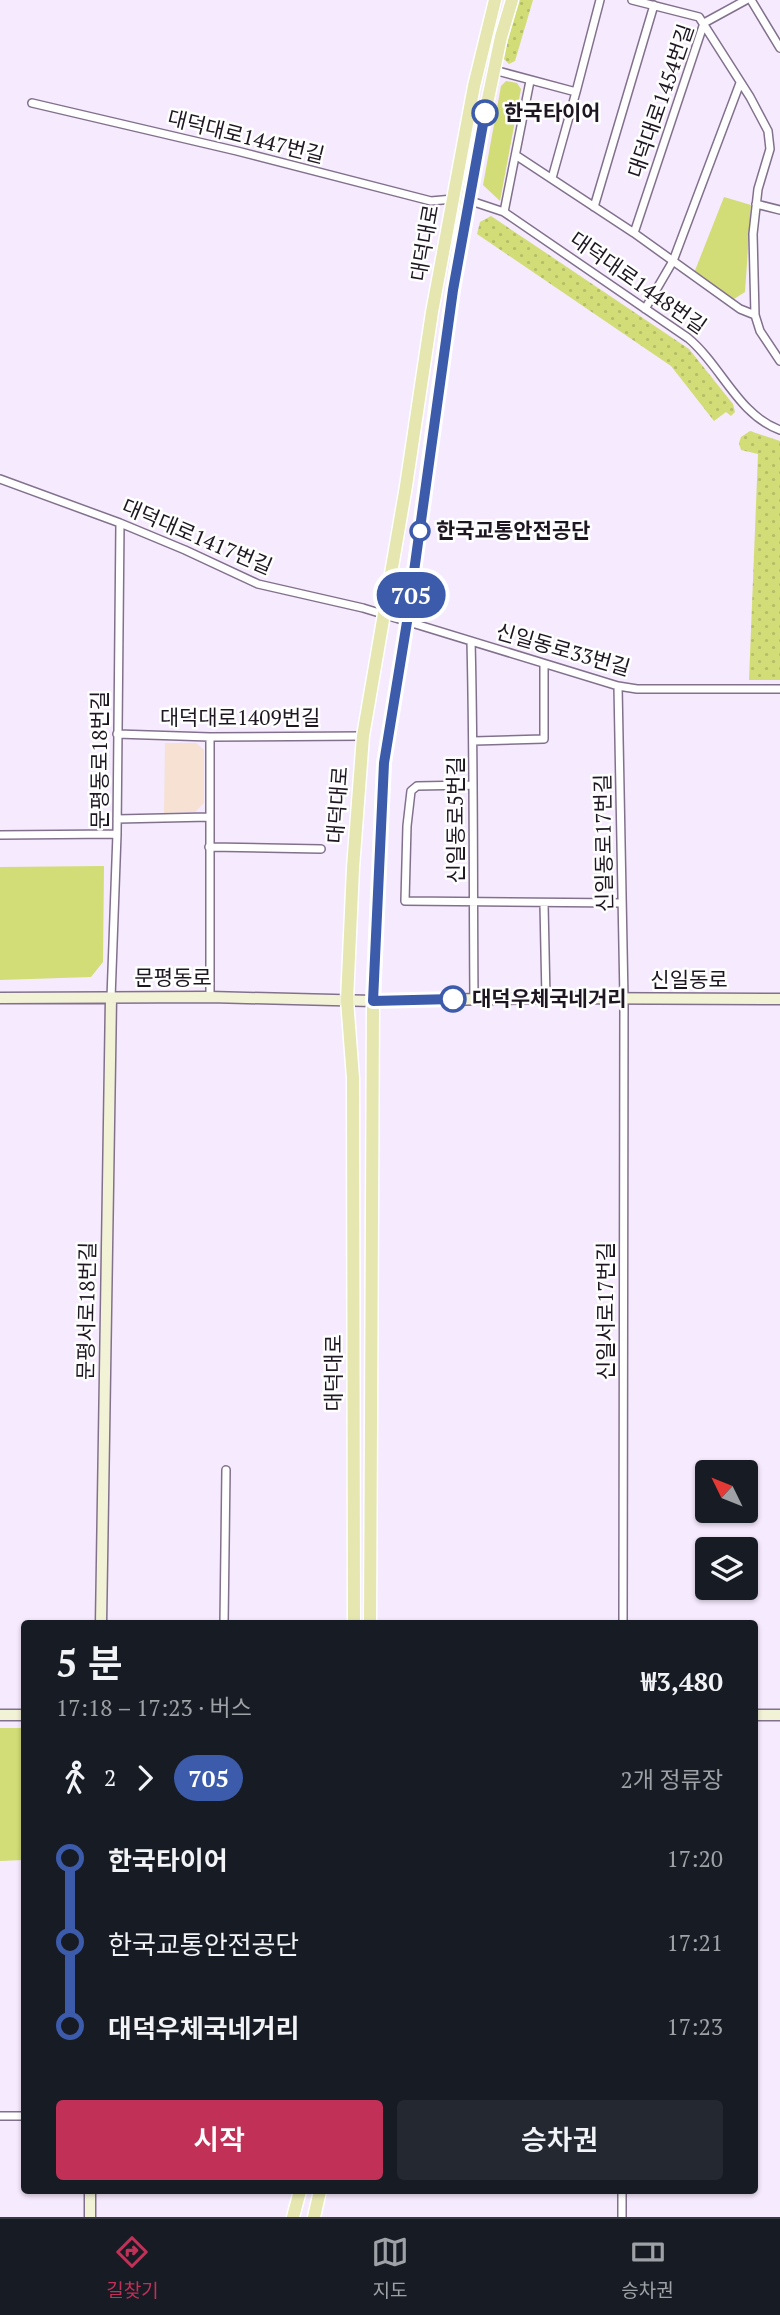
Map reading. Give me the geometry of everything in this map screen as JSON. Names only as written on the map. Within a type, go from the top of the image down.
[{"type":"main road","name":"대덕대로","points":[[354,1620],[353,1078],[347,1000],[363,736],[452,199],[474,86],[495,0]]},
{"type":"main road","name":"대덕대로","points":[[370,1620],[373,1001],[384,763],[407,622],[467,199],[494,70],[512,0]]},
{"type":"main road","name":"문평동로","points":[[0,998],[210,997],[347,1000]]},
{"type":"main road","name":"문평서로18번길","points":[[101,1620],[111,998]]},
{"type":"main road","name":"신일동로","points":[[347,1000],[780,999]]},
{"type":"main road","points":[[0,1715],[21,1715]]},
{"type":"main road","points":[[758,1715],[780,1715]]},
{"type":"main road","points":[[90,2194],[90,2217]]},
{"type":"main road","points":[[293,2217],[299,2194]]},
{"type":"main road","points":[[314,2217],[319,2194]]},
{"type":"street","points":[[552,178],[600,0]]},
{"type":"street","points":[[632,0],[699,17],[768,131],[770,149],[756,204],[753,234],[755,315],[760,331],[780,362]]},
{"type":"street","points":[[749,0],[780,48]]},
{"type":"street","name":"대덕대로1454번길","points":[[634,233],[704,23],[749,0]]},
{"type":"street","name":"대덕대로1454번길","points":[[594,207],[654,5]]},
{"type":"street","points":[[494,70],[576,92]]},
{"type":"street","points":[[504,212],[530,81]]},
{"type":"street","points":[[645,309],[673,261],[740,83]]},
{"type":"street","name":"대덕대로1447번길","points":[[32,103],[237,151],[431,201],[452,199]]},
{"type":"street","points":[[517,156],[634,233],[740,309],[755,315]]},
{"type":"street","name":"대덕대로1448번길","points":[[452,199],[467,199],[504,212],[645,309],[704,351],[746,405],[765,424],[780,429]]},
{"type":"street","points":[[756,204],[780,210]]},
{"type":"street","name":"대덕대로1417번길","points":[[0,478],[186,550],[258,584],[363,608],[384,616]]},
{"type":"street","name":"문평동로18번길","points":[[111,998],[117,834],[120,523]]},
{"type":"street","name":"신일동로33번길","points":[[384,616],[618,686],[637,689],[780,689]]},
{"type":"street","name":"신일동로5번길","points":[[471,641],[474,741],[474,998]]},
{"type":"street","points":[[474,741],[544,739],[544,664]]},
{"type":"street","name":"신일동로17번길","points":[[618,686],[624,999]]},
{"type":"street","name":"대덕대로1409번길","points":[[117,734],[210,737],[363,736]]},
{"type":"street","points":[[210,737],[210,997]]},
{"type":"street","points":[[472,785],[417,786],[411,791],[407,825],[405,901],[622,903]]},
{"type":"street","points":[[117,819],[209,817]]},
{"type":"street","points":[[0,835],[117,834]]},
{"type":"street","points":[[209,847],[321,849]]},
{"type":"street","points":[[544,904],[546,998]]},
{"type":"street","name":"신일서로17번길","points":[[622,1620],[624,999]]},
{"type":"street","points":[[224,1620],[226,1470]]},
{"type":"street","points":[[0,2116],[21,2116]]},
{"type":"street","points":[[622,2194],[622,2217]]},
{"type":"shaded area","points":[[165,743],[196,743],[204,750],[204,803],[195,812],[164,813]]},
{"type":"green space","points":[[519,0],[533,0],[515,61],[509,64],[503,58]]},
{"type":"green space","points":[[506,81],[517,83],[521,89],[500,201],[483,185],[501,86]]},
{"type":"green space","points":[[724,197],[751,205],[745,292],[734,299],[694,273]]},
{"type":"green space","points":[[491,216],[689,349],[733,404],[735,412],[731,416],[726,412],[714,421],[671,366],[477,234],[480,222]]},
{"type":"green space","points":[[750,431],[780,441],[780,680],[749,680],[758,454],[741,450],[739,443],[741,437]]},
{"type":"green space","points":[[104,866],[103,962],[91,977],[0,980],[0,867]]},
{"type":"green space","points":[[0,1728],[21,1728],[21,1860],[0,1861]]},
{"type":"bus line","name":"705","points":[[453,999],[373,1001],[378,851],[384,763],[407,622],[437,397],[467,199],[485,113]]},
{"type":"place","name":"한국타이어","points":[[485,113]]},
{"type":"place","name":"한국교통안전공단","points":[[420,531]]},
{"type":"place","name":"대덕우체국네거리","points":[[453,999]]}]
